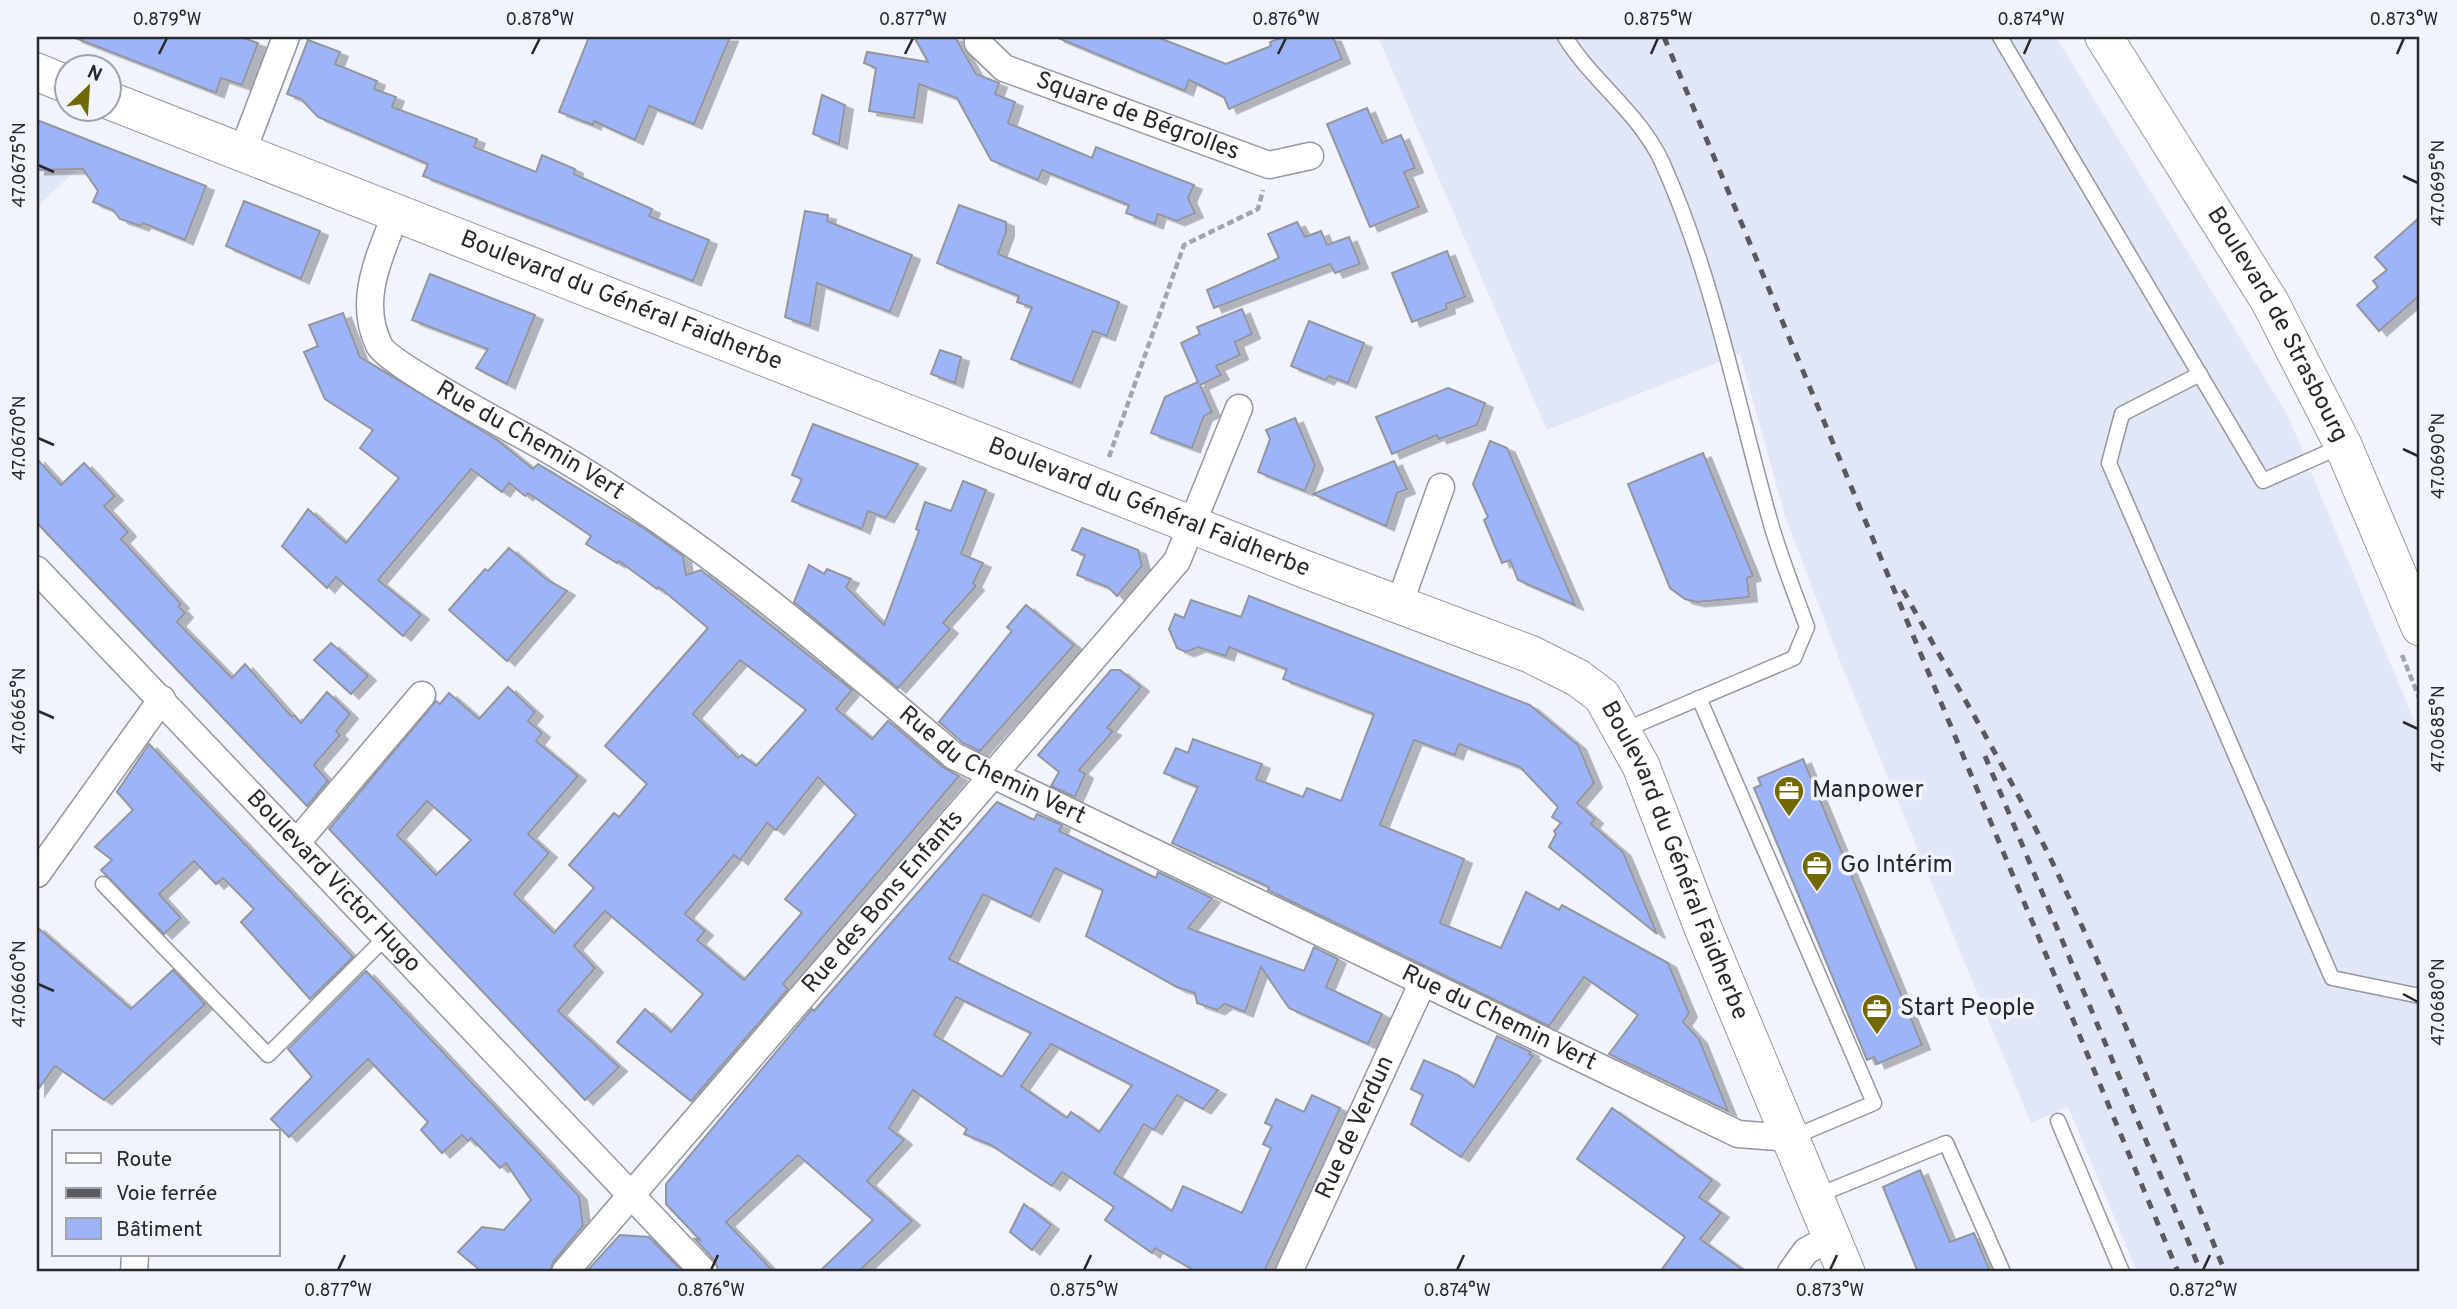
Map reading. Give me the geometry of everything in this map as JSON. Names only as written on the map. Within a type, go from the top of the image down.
[{"type":"main road","name":"Boulevard de Strasbourg","points":[[2104,37],[2270,302],[2343,446],[2420,627]]},
{"type":"main road","name":"Boulevard du Général Faidherbe","points":[[122,106],[1098,488],[1530,654],[1578,678],[1602,696],[1641,766],[1703,928],[1846,1272]]},
{"type":"street","points":[[242,153],[286,37]]},
{"type":"street","name":"Square de Bégrolles","points":[[978,37],[978,43],[1004,68],[1269,165],[1310,156]]},
{"type":"street","name":"Rue du Chemin Vert","points":[[397,214],[371,282],[370,313],[380,348],[429,382],[569,462],[684,536],[846,664],[954,756],[1422,984],[1738,1134],[1790,1138]]},
{"type":"street","name":"Rue des Bons Enfants","points":[[565,1272],[1177,561],[1239,408]]},
{"type":"street","points":[[1399,605],[1441,487]]},
{"type":"street","name":"Boulevard Victor Hugo","points":[[37,570],[704,1272]]},
{"type":"street","points":[[297,842],[422,695]]},
{"type":"street","points":[[37,874],[162,699]]},
{"type":"street","name":"Rue de Verdun","points":[[1289,1272],[1422,984]]},
{"type":"street","points":[[1791,1272],[1806,1251],[1832,1237]]},
{"type":"lane","points":[[1565,37],[1575,53],[1634,119],[1661,161],[1711,298],[1770,521],[1807,627],[1794,658],[1622,731]]},
{"type":"lane","points":[[2000,37],[2263,481],[2343,446]]},
{"type":"lane","points":[[2200,374],[2122,414],[2109,463],[2332,978],[2420,996]]},
{"type":"lane","points":[[1699,698],[1874,1103],[1790,1138]]},
{"type":"lane","points":[[103,884],[268,1055],[386,937]]},
{"type":"lane","points":[[2058,1121],[2122,1272]]},
{"type":"lane","points":[[1814,1197],[1946,1143],[2003,1272]]},
{"type":"path","points":[[1098,488],[1184,245],[1258,209],[1269,165]]},
{"type":"shaded area","points":[[1378,37],[2056,37],[2288,416],[2420,735],[2420,1272],[2137,1272],[2068,1107],[2031,1123],[1841,664],[1785,516],[1740,354],[1547,430]]},
{"type":"shaded area","points":[[37,120],[101,146],[37,207]]},
{"type":"building","points":[[73,37],[240,37],[258,43],[242,85],[221,78],[216,93],[122,56],[122,52],[111,52]]},
{"type":"building","points":[[589,37],[730,37],[694,124],[649,106],[635,140],[594,121],[593,125],[559,112]]},
{"type":"building","points":[[914,37],[955,37],[976,74],[999,83],[995,94],[1015,102],[1008,123],[1092,158],[1096,147],[1194,185],[1188,198],[1195,213],[1177,221],[1158,214],[1155,224],[1126,213],[1129,205],[1042,170],[1038,180],[991,160],[957,98],[919,84],[914,118],[869,111],[876,68],[864,63],[867,52],[928,62]]},
{"type":"building","points":[[1056,37],[1157,37],[1226,64],[1271,46],[1270,42],[1283,37],[1333,37],[1342,59],[1229,109],[1224,97],[1189,80],[1185,91]]},
{"type":"building","points":[[308,40],[340,52],[335,64],[377,81],[374,89],[396,97],[392,107],[477,139],[474,147],[536,172],[542,155],[575,169],[574,174],[652,209],[649,216],[709,240],[693,281],[423,176],[428,164],[318,117],[301,99],[287,94]]},
{"type":"building","points":[[822,95],[845,105],[839,144],[813,134]]},
{"type":"building","points":[[1367,108],[1382,143],[1401,135],[1415,168],[1404,172],[1419,207],[1370,227],[1327,124]]},
{"type":"building","points":[[37,120],[206,186],[185,240],[143,223],[141,226],[120,219],[113,210],[93,202],[98,191],[83,169],[37,170]]},
{"type":"building","points":[[244,201],[320,231],[301,279],[226,246]]},
{"type":"building","points":[[959,205],[1006,222],[1006,232],[998,254],[1119,302],[1107,336],[1093,331],[1072,383],[1011,359],[1032,307],[1017,302],[1019,296],[937,263]]},
{"type":"building","points":[[805,211],[828,215],[827,221],[912,255],[890,312],[817,283],[810,326],[785,317]]},
{"type":"building","points":[[2420,217],[2420,295],[2379,331],[2357,305],[2378,287],[2373,281],[2387,270],[2375,257]]},
{"type":"building","points":[[1297,222],[1305,237],[1321,231],[1327,245],[1349,237],[1360,264],[1335,273],[1330,264],[1214,308],[1207,290],[1279,258],[1268,234]]},
{"type":"building","points":[[1447,251],[1465,297],[1446,304],[1447,309],[1412,322],[1392,273]]},
{"type":"building","points":[[430,274],[535,315],[507,384],[476,368],[488,349],[412,320]]},
{"type":"building","points":[[1242,309],[1252,334],[1235,342],[1240,355],[1216,366],[1221,375],[1200,385],[1212,412],[1204,416],[1192,448],[1151,433],[1165,397],[1198,382],[1181,343],[1200,334],[1197,327]]},
{"type":"building","points":[[343,313],[360,357],[496,439],[533,469],[538,464],[645,529],[683,556],[686,575],[701,570],[852,690],[836,709],[872,739],[888,721],[944,768],[959,776],[783,984],[788,989],[691,1101],[617,1042],[645,1009],[671,1032],[703,994],[605,911],[574,946],[595,968],[558,1011],[619,1067],[585,1100],[329,829],[436,701],[440,704],[449,693],[479,719],[508,687],[535,712],[528,721],[542,733],[536,741],[578,776],[528,834],[549,853],[514,894],[554,933],[594,888],[569,865],[614,813],[619,817],[647,784],[605,746],[708,628],[659,587],[657,589],[619,561],[617,563],[586,544],[591,536],[528,493],[525,496],[509,483],[502,492],[471,469],[378,580],[421,615],[403,636],[336,577],[327,588],[282,546],[308,509],[346,543],[399,478],[360,448],[373,430],[325,399],[304,352],[318,346],[309,325]],"holes":[[[740,660],[806,710],[756,766],[742,755],[738,758],[693,714]],[[818,777],[856,815],[785,899],[802,913],[744,980],[697,940],[705,931],[685,914],[734,855],[740,860],[767,823],[776,830]],[[427,801],[471,840],[436,875],[397,835]]]},
{"type":"building","points":[[1309,321],[1364,343],[1348,383],[1329,376],[1326,380],[1291,366]]},
{"type":"building","points":[[940,350],[961,357],[955,383],[931,374]]},
{"type":"building","points":[[1448,388],[1485,403],[1477,425],[1439,439],[1437,435],[1392,454],[1376,417]]},
{"type":"building","points":[[1295,418],[1315,465],[1305,491],[1258,472],[1270,439],[1266,430]]},
{"type":"building","points":[[813,424],[918,464],[886,518],[868,511],[862,529],[792,501],[802,479],[792,475]]},
{"type":"building","points":[[1490,441],[1507,448],[1575,605],[1518,580],[1510,560],[1502,563],[1484,520],[1488,517],[1473,484]]},
{"type":"building","points":[[1703,453],[1753,576],[1747,578],[1749,597],[1697,602],[1685,599],[1670,588],[1628,484]]},
{"type":"building","points":[[37,459],[61,485],[84,463],[115,496],[104,506],[128,532],[121,539],[181,604],[178,606],[185,613],[177,622],[232,678],[245,664],[292,717],[294,715],[301,723],[327,692],[350,714],[336,731],[340,735],[314,765],[328,781],[307,806],[37,523]]},
{"type":"building","points":[[1394,461],[1407,489],[1397,493],[1386,526],[1313,494]]},
{"type":"building","points":[[963,481],[986,490],[961,554],[983,563],[973,583],[976,586],[943,623],[950,629],[898,688],[794,602],[809,565],[824,574],[827,569],[851,579],[846,587],[884,625],[919,531],[916,529],[925,502],[951,511]]},
{"type":"building","points":[[1082,528],[1138,550],[1142,566],[1117,596],[1108,587],[1077,575],[1085,555],[1072,550]]},
{"type":"building","points":[[509,548],[546,579],[567,591],[507,661],[449,610],[485,569],[488,571]]},
{"type":"building","points":[[1249,596],[1530,705],[1578,745],[1594,783],[1577,803],[1595,819],[1591,824],[1623,852],[1657,934],[1549,847],[1556,834],[1554,831],[1561,823],[1552,817],[1558,807],[1520,767],[1459,744],[1455,755],[1414,740],[1380,825],[1464,859],[1440,923],[1501,948],[1526,892],[1559,910],[1562,905],[1668,963],[1689,1013],[1683,1022],[1699,1039],[1728,1111],[1609,1054],[1638,1015],[1584,977],[1549,1026],[1268,890],[1269,887],[1172,843],[1198,787],[1164,773],[1176,748],[1188,753],[1193,739],[1262,764],[1256,779],[1303,797],[1307,788],[1341,801],[1374,714],[1283,679],[1287,669],[1229,647],[1226,656],[1198,647],[1186,652],[1177,648],[1169,629],[1175,614],[1184,618],[1191,600],[1241,617]]},
{"type":"building","points":[[1026,605],[1074,645],[980,751],[963,743],[939,722],[1012,631],[1007,627]]},
{"type":"building","points":[[331,643],[368,676],[351,694],[314,660]]},
{"type":"building","points":[[1111,670],[1120,670],[1141,687],[1107,728],[1113,731],[1079,770],[1085,774],[1075,797],[1051,786],[1059,772],[1038,755]]},
{"type":"building","points":[[149,744],[353,957],[310,999],[241,922],[254,909],[223,878],[216,884],[194,861],[159,894],[181,918],[164,934],[101,870],[112,860],[95,847],[133,810],[117,792]]},
{"type":"building","points":[[1803,759],[1922,1045],[1877,1064],[1874,1057],[1867,1060],[1754,788],[1761,785],[1758,778]]},
{"type":"building","points":[[997,802],[1034,820],[1037,814],[1062,825],[1059,831],[1156,878],[1158,872],[1212,898],[1188,928],[1304,971],[1314,947],[1338,959],[1326,987],[1382,1014],[1368,1044],[1289,1008],[1261,967],[1245,1012],[1225,1004],[1217,1010],[1197,1003],[1195,993],[1177,987],[1086,936],[1103,890],[1055,868],[1031,917],[983,894],[949,959],[1218,1090],[1203,1109],[1177,1095],[1154,1130],[1144,1124],[1114,1173],[1172,1211],[1183,1186],[1242,1213],[1271,1148],[1263,1144],[1272,1126],[1265,1123],[1276,1099],[1304,1112],[1312,1095],[1340,1108],[1264,1272],[1197,1272],[1155,1248],[1152,1253],[1105,1220],[1114,1207],[1062,1172],[1052,1186],[991,1145],[964,1134],[967,1129],[913,1090],[889,1128],[904,1140],[867,1181],[912,1221],[858,1272],[819,1272],[873,1220],[798,1155],[726,1222],[774,1272],[719,1272],[715,1261],[695,1239],[700,1240],[666,1204],[666,1184],[812,1009],[814,1011]],"holes":[[[956,997],[1031,1033],[1002,1077],[934,1035]],[[1051,1044],[1132,1085],[1099,1132],[1071,1112],[1067,1118],[1021,1086]]]},
{"type":"building","points":[[37,927],[131,1009],[173,970],[205,1004],[104,1100],[55,1066],[37,1091]]},
{"type":"building","points":[[366,971],[579,1196],[583,1226],[553,1262],[550,1272],[482,1272],[458,1252],[482,1227],[504,1230],[531,1200],[506,1163],[500,1168],[471,1138],[468,1141],[462,1135],[442,1153],[421,1130],[428,1122],[368,1059],[289,1137],[271,1119],[312,1077],[288,1049]]},
{"type":"building","points":[[1497,1036],[1531,1052],[1529,1054],[1533,1056],[1461,1157],[1411,1124],[1423,1095],[1411,1089],[1424,1060],[1458,1075],[1474,1087]]},
{"type":"building","points":[[1612,1108],[1712,1180],[1699,1197],[1721,1213],[1700,1239],[1746,1272],[1660,1272],[1685,1237],[1577,1159]]},
{"type":"building","points":[[1920,1170],[1950,1242],[1974,1233],[1990,1272],[1918,1272],[1883,1187]]},
{"type":"building","points":[[1024,1204],[1051,1225],[1032,1250],[1010,1232]]},
{"type":"building","points":[[620,1235],[649,1237],[683,1272],[586,1272]]},
{"type":"railway","points":[[1664,37],[2178,1272]]},
{"type":"railway","points":[[1903,590],[2007,774],[2064,887],[2127,1030],[2225,1272]]},
{"type":"railway","points":[[1985,756],[2201,1272]]},
{"type":"place","name":"Manpower","points":[[1789,818]]},
{"type":"place","name":"Go Intérim","points":[[1817,893]]},
{"type":"place","name":"Start People","points":[[1877,1036]]}]
